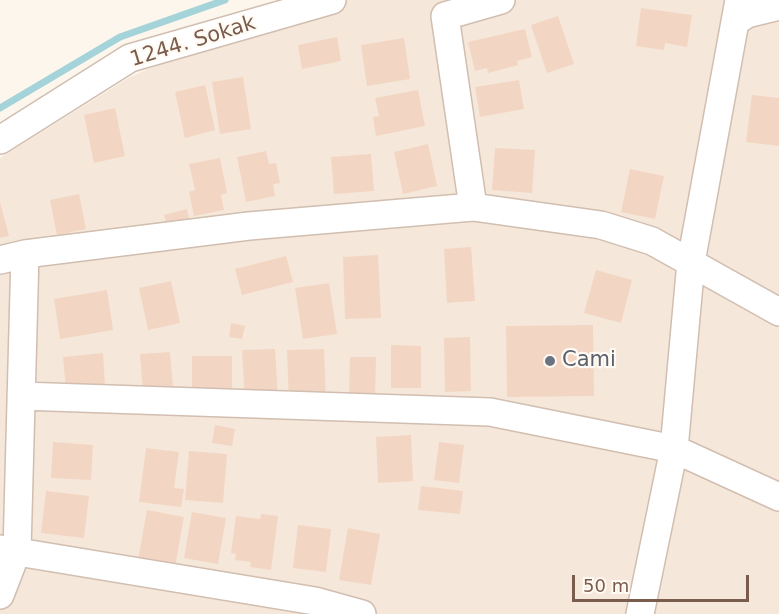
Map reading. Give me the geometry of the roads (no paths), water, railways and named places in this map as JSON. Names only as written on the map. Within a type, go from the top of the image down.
[{"type":"street","name":"1244. Sokak","points":[[0,140],[130,58],[332,0]]},
{"type":"street","points":[[473,207],[446,16],[501,0]]},
{"type":"street","points":[[640,614],[674,449],[691,262],[738,10],[747,14],[779,6]]},
{"type":"street","points":[[0,595],[9,550],[21,396],[12,257],[249,226],[473,207],[601,225],[652,241],[779,312]]},
{"type":"street","points":[[21,396],[490,412],[674,449],[779,498]]},
{"type":"street","points":[[9,550],[311,608],[362,614]]},
{"type":"waterway","points":[[0,108],[120,37],[225,0]]},
{"type":"place","name":"Cami","points":[[550,361]]}]
